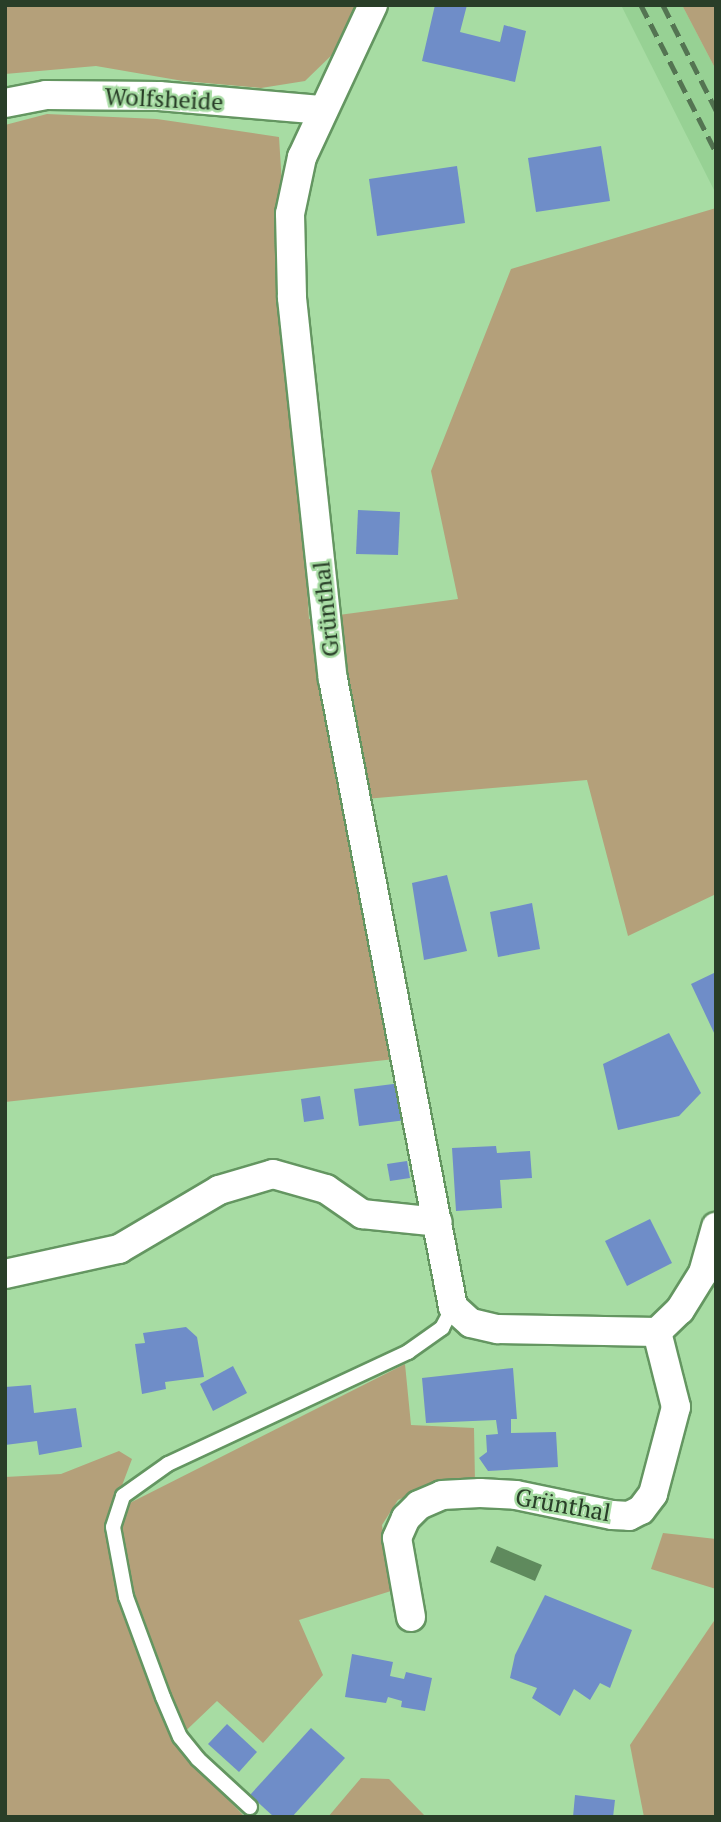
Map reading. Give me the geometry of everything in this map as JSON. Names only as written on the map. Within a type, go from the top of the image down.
[{"type":"street","name":"Grünthal","points":[[373,5],[302,157],[290,214],[292,298],[333,679],[453,1307]]},
{"type":"street","name":"Wolfsheide","points":[[5,103],[46,95],[159,96],[323,110]]},
{"type":"street","points":[[5,1274],[118,1250],[219,1190],[273,1174],[326,1189],[362,1214],[438,1222]]},
{"type":"street","points":[[453,1307],[471,1323],[498,1329],[657,1332],[680,1310],[703,1273],[716,1227]]},
{"type":"street","name":"Grünthal","points":[[411,1617],[397,1538],[406,1518],[419,1505],[442,1495],[480,1493],[516,1495],[612,1515],[629,1516],[641,1510],[653,1494],[676,1407],[657,1332]]},
{"type":"lane","points":[[250,1807],[198,1759],[180,1737],[163,1697],[126,1597],[113,1527],[123,1496],[168,1464],[408,1352],[442,1328],[453,1307]]},
{"type":"shaded area","points":[[5,5],[357,5],[338,49],[305,81],[261,88],[183,81],[96,66],[5,74]]},
{"type":"shaded area","points":[[621,5],[682,5],[716,70],[716,194]]},
{"type":"shaded area","points":[[682,5],[716,5],[716,70]]},
{"type":"shaded area","points":[[47,114],[157,119],[279,137],[309,619],[458,599],[431,471],[511,269],[716,208],[716,894],[628,936],[587,780],[342,801],[395,1059],[5,1102],[5,125]]},
{"type":"shaded area","points":[[405,1364],[411,1425],[474,1428],[475,1482],[427,1487],[398,1500],[382,1525],[391,1591],[299,1620],[323,1675],[263,1743],[217,1701],[173,1743],[245,1817],[5,1817],[5,1477],[61,1474],[119,1451],[132,1459],[112,1512]]},
{"type":"shaded area","points":[[663,1533],[716,1539],[716,1589],[651,1569]]},
{"type":"shaded area","points":[[497,1546],[542,1565],[535,1581],[490,1562]]},
{"type":"shaded area","points":[[716,1618],[716,1817],[644,1817],[630,1745]]},
{"type":"shaded area","points":[[361,1778],[389,1779],[426,1817],[328,1817]]},
{"type":"building","points":[[435,5],[467,5],[460,32],[500,42],[504,25],[526,31],[515,82],[422,61]]},
{"type":"building","points":[[601,146],[610,201],[536,212],[528,158]]},
{"type":"building","points":[[457,166],[465,223],[377,236],[369,179]]},
{"type":"building","points":[[358,510],[400,512],[398,555],[356,554]]},
{"type":"building","points":[[447,875],[467,951],[424,960],[412,883]]},
{"type":"building","points":[[532,903],[540,949],[498,957],[490,912]]},
{"type":"building","points":[[716,972],[716,1037],[691,984]]},
{"type":"building","points":[[669,1033],[701,1093],[679,1116],[618,1130],[603,1064]]},
{"type":"building","points":[[401,1083],[406,1120],[359,1126],[354,1089]]},
{"type":"building","points":[[320,1096],[324,1119],[304,1122],[301,1099]]},
{"type":"building","points":[[496,1146],[497,1153],[530,1151],[532,1178],[500,1180],[502,1208],[456,1211],[452,1148]]},
{"type":"building","points":[[407,1161],[410,1178],[390,1181],[387,1164]]},
{"type":"building","points":[[650,1219],[672,1263],[627,1286],[605,1241]]},
{"type":"building","points":[[186,1327],[197,1337],[204,1377],[165,1382],[166,1389],[142,1394],[135,1344],[145,1343],[143,1333]]},
{"type":"building","points":[[233,1366],[247,1393],[213,1411],[200,1384]]},
{"type":"building","points":[[513,1368],[517,1419],[511,1419],[511,1433],[556,1432],[558,1467],[488,1471],[479,1458],[487,1452],[486,1435],[498,1434],[496,1420],[426,1423],[422,1378]]},
{"type":"building","points":[[31,1385],[34,1413],[76,1408],[82,1447],[39,1455],[37,1441],[5,1445],[5,1387]]},
{"type":"building","points":[[545,1595],[632,1630],[610,1688],[600,1683],[590,1700],[574,1689],[560,1716],[532,1698],[537,1688],[510,1678],[515,1655]]},
{"type":"building","points":[[352,1654],[393,1662],[390,1676],[404,1679],[406,1672],[432,1678],[425,1711],[401,1707],[402,1701],[388,1697],[386,1703],[345,1697]]},
{"type":"building","points":[[227,1724],[257,1752],[239,1772],[208,1744]]},
{"type":"building","points":[[311,1728],[345,1758],[292,1817],[274,1817],[250,1795]]},
{"type":"building","points":[[575,1795],[615,1800],[613,1817],[573,1817]]},
{"type":"railway","points":[[641,5],[716,152]]},
{"type":"railway","points":[[663,5],[716,110]]}]
